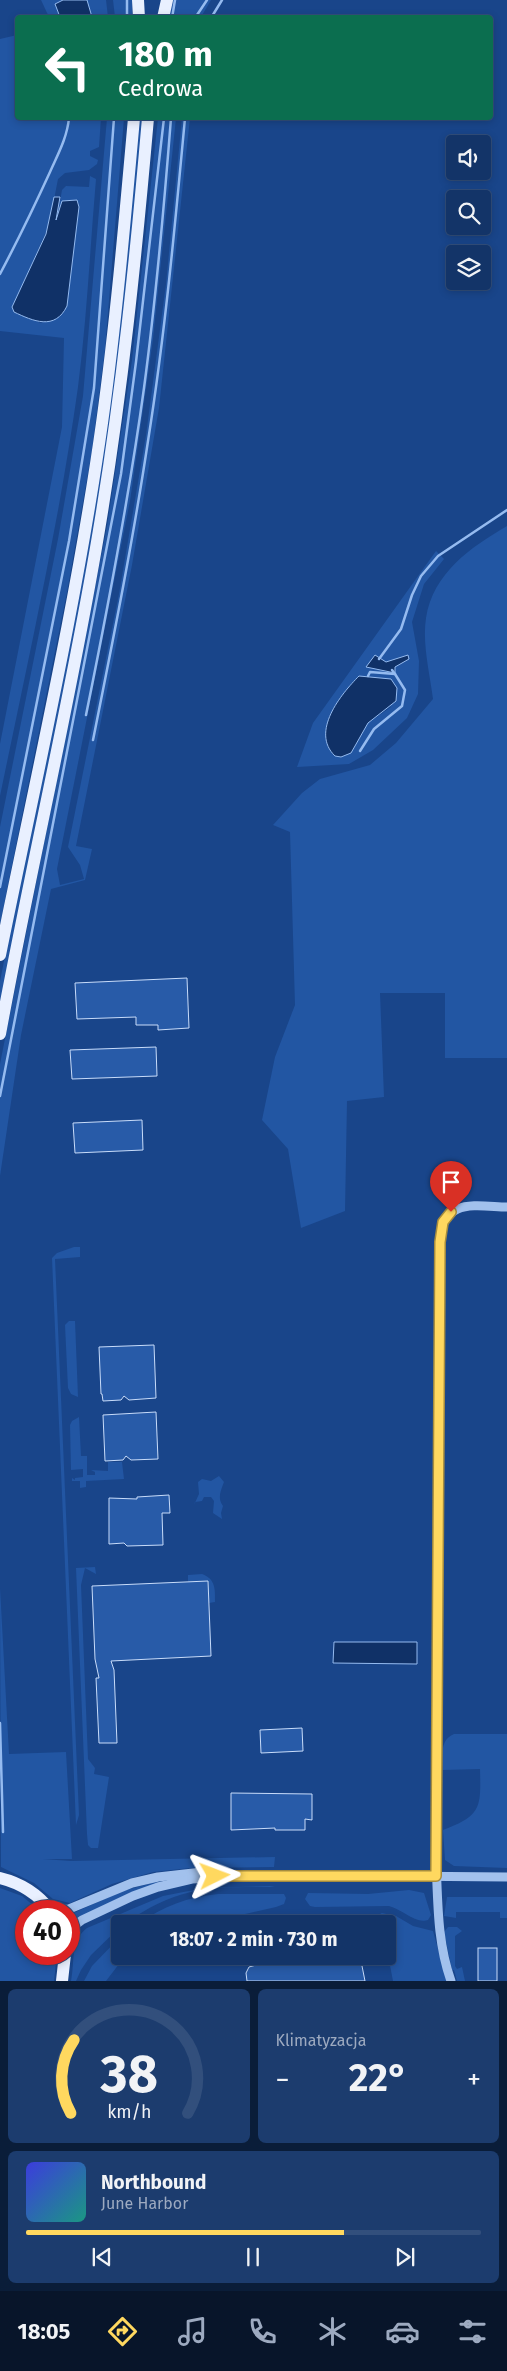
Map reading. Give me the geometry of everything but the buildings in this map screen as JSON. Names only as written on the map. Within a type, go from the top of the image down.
[{"type":"main road","points":[[138,0],[140,15]]},
{"type":"main road","points":[[142,15],[144,0]]},
{"type":"main road","points":[[157,15],[159,0]]},
{"type":"main road","points":[[164,15],[167,0]]},
{"type":"main road","points":[[0,955],[76,575],[100,433],[115,316],[134,120]]},
{"type":"main road","points":[[0,1034],[84,613],[113,445],[130,317],[148,120]]},
{"type":"main road","points":[[0,1878],[26,1888],[40,1900]]},
{"type":"main road","points":[[62,1981],[64,1965]]},
{"type":"street","points":[[451,1981],[443,1957],[438,1924],[436,1876],[441,1230],[446,1217],[454,1210],[465,1207],[507,1207]]},
{"type":"street","points":[[80,1903],[127,1884],[158,1876],[193,1872],[244,1871],[275,1875]]},
{"type":"street","points":[[80,1921],[118,1903],[168,1884],[209,1877],[275,1875],[507,1877]]},
{"type":"shaded area","points":[[41,0],[106,0],[108,15],[48,15]]},
{"type":"shaded area","points":[[63,0],[87,0],[91,15],[59,15],[55,4]]},
{"type":"shaded area","points":[[113,0],[132,0],[132,15],[115,15]]},
{"type":"shaded area","points":[[170,0],[211,0],[202,15],[168,15]]},
{"type":"shaded area","points":[[15,35],[15,120],[101,120],[99,147],[90,151],[90,156],[98,160],[97,164],[89,170],[65,173],[58,179],[49,225],[24,281],[14,312],[41,323],[64,312],[67,306],[79,204],[77,200],[62,201],[56,223],[62,190],[66,186],[89,187],[90,176],[96,179],[84,335],[62,490],[0,796],[0,744],[62,427],[64,338],[0,331],[0,39]]},
{"type":"shaded area","points":[[107,120],[124,120],[105,349],[92,451],[67,592],[0,925],[0,827],[58,539],[83,396]]},
{"type":"shaded area","points":[[138,120],[144,120],[120,359],[89,562],[0,1006],[0,981],[78,594]]},
{"type":"shaded area","points":[[158,120],[176,120],[153,339],[130,501],[57,869],[60,885],[84,879],[80,865],[68,847],[119,594],[146,435],[166,284],[182,120],[190,120],[159,408],[132,565],[76,846],[92,849],[85,880],[51,889],[21,1035],[0,1176],[0,1064],[107,526],[132,360]]},
{"type":"shaded area","points":[[54,197],[60,197],[56,220],[62,201],[77,200],[79,207],[67,306],[56,319],[43,322],[14,312],[12,307],[46,234]]},
{"type":"shaded area","points":[[507,526],[507,1058],[445,1058],[445,993],[380,993],[384,1097],[347,1101],[345,1211],[301,1228],[288,1149],[262,1120],[275,1057],[295,1005],[290,832],[273,825],[302,793],[320,779],[370,765],[396,743],[433,699],[425,638],[426,618],[430,602],[445,575],[467,552]]},
{"type":"shaded area","points":[[436,551],[444,559],[424,584],[412,622],[419,661],[418,694],[407,718],[373,750],[349,764],[297,767],[313,723]],"holes":[[[357,678],[391,707],[368,723],[351,753]]]},
{"type":"shaded area","points":[[375,655],[386,662],[408,655],[409,659],[395,667],[395,673],[366,667]]},
{"type":"shaded area","points":[[359,676],[391,679],[397,688],[396,701],[368,723],[351,753],[341,757],[335,756],[328,746],[326,736],[327,725],[337,703]]},
{"type":"shaded area","points":[[74,1247],[80,1247],[80,1257],[55,1259],[79,1815],[76,1825],[52,1258],[57,1253]]},
{"type":"shaded area","points":[[69,1321],[75,1321],[78,1397],[71,1394],[68,1388],[65,1325]]},
{"type":"shaded area","points":[[79,1417],[81,1456],[87,1456],[87,1475],[95,1475],[95,1472],[91,1470],[108,1471],[108,1462],[122,1462],[124,1479],[86,1481],[86,1487],[80,1488],[80,1481],[72,1481],[72,1478],[75,1480],[75,1478],[83,1477],[83,1469],[71,1470],[70,1425],[72,1421]]},
{"type":"shaded area","points":[[219,1476],[224,1482],[220,1497],[223,1506],[222,1519],[213,1513],[214,1501],[211,1497],[204,1497],[202,1501],[195,1502],[199,1494],[198,1482],[202,1479],[211,1481]]},
{"type":"shaded area","points":[[95,1567],[96,1574],[85,1568],[81,1585],[88,1759],[95,1768],[94,1774],[109,1777],[98,1848],[91,1848],[88,1845],[87,1834],[76,1568]]},
{"type":"shaded area","points":[[202,1574],[207,1576],[212,1582],[215,1589],[215,1602],[209,1603],[208,1581],[188,1582],[188,1575]]},
{"type":"shaded area","points":[[0,1588],[9,1754],[66,1752],[72,1859],[43,1859],[71,1861],[275,1857],[274,1867],[190,1868],[153,1872],[112,1884],[77,1900],[53,1899],[34,1883],[1,1867]]},
{"type":"shaded area","points":[[334,1642],[417,1642],[417,1664],[333,1663]]},
{"type":"shaded area","points":[[454,1734],[507,1734],[507,1868],[454,1866],[445,1860],[443,1830],[456,1825],[472,1815],[479,1802],[480,1793],[480,1769],[443,1770],[444,1744]]},
{"type":"shaded area","points":[[158,1883],[80,1917],[80,1910],[122,1891]]},
{"type":"shaded area","points":[[270,1886],[275,1887],[237,1887]]},
{"type":"shaded area","points":[[225,1887],[179,1895],[138,1915],[118,1915],[163,1896],[204,1888]]},
{"type":"shaded area","points":[[0,1888],[22,1896],[27,1900],[15,1900],[15,1965],[56,1965],[54,1981],[0,1981]]},
{"type":"shaded area","points":[[409,1890],[424,1893],[431,1915],[428,1920],[418,1920],[389,1906],[315,1907],[310,1906],[305,1899],[308,1893],[368,1894]]},
{"type":"shaded area","points":[[218,1894],[284,1894],[286,1898],[284,1904],[241,1915],[152,1915],[176,1903],[196,1897]]},
{"type":"shaded area","points":[[447,1897],[507,1897],[507,1918],[500,1918],[500,1912],[456,1912],[456,1918],[444,1916]]},
{"type":"shaded area","points":[[396,1916],[413,1926],[433,1931],[447,1981],[393,1981],[390,1965],[396,1965]]},
{"type":"shaded area","points":[[111,1918],[111,1936],[91,1955],[76,1981],[71,1981],[73,1965],[80,1965],[80,1936],[87,1928]]},
{"type":"shaded area","points":[[448,1927],[457,1927],[462,1931],[455,1936],[455,1966],[457,1969],[462,1967],[465,1981],[457,1981],[454,1970],[452,1970],[444,1932]]},
{"type":"shaded area","points":[[111,1946],[111,1965],[118,1965],[106,1981],[84,1981],[92,1966]]},
{"type":"waterway","points":[[127,0],[127,15]]},
{"type":"waterway","points":[[172,15],[175,0]]},
{"type":"waterway","points":[[197,15],[207,0]]},
{"type":"waterway","points":[[213,15],[222,0]]},
{"type":"waterway","points":[[0,274],[59,152],[69,120]]},
{"type":"waterway","points":[[0,887],[69,541],[94,388],[114,120]]},
{"type":"waterway","points":[[0,1096],[121,474],[164,120]]},
{"type":"waterway","points":[[86,715],[118,552],[144,388],[171,120]]},
{"type":"waterway","points":[[93,740],[129,553],[160,361],[185,120]]},
{"type":"waterway","points":[[379,659],[401,629],[412,595],[421,576],[438,556],[507,510]]},
{"type":"waterway","points":[[368,676],[370,672],[395,674],[392,670]]},
{"type":"waterway","points":[[360,751],[374,729],[402,706],[405,690],[395,674]]},
{"type":"waterway","points":[[0,1723],[3,1832]]},
{"type":"route","points":[[215,1876],[436,1876],[440,1242],[443,1222],[451,1212]]}]
